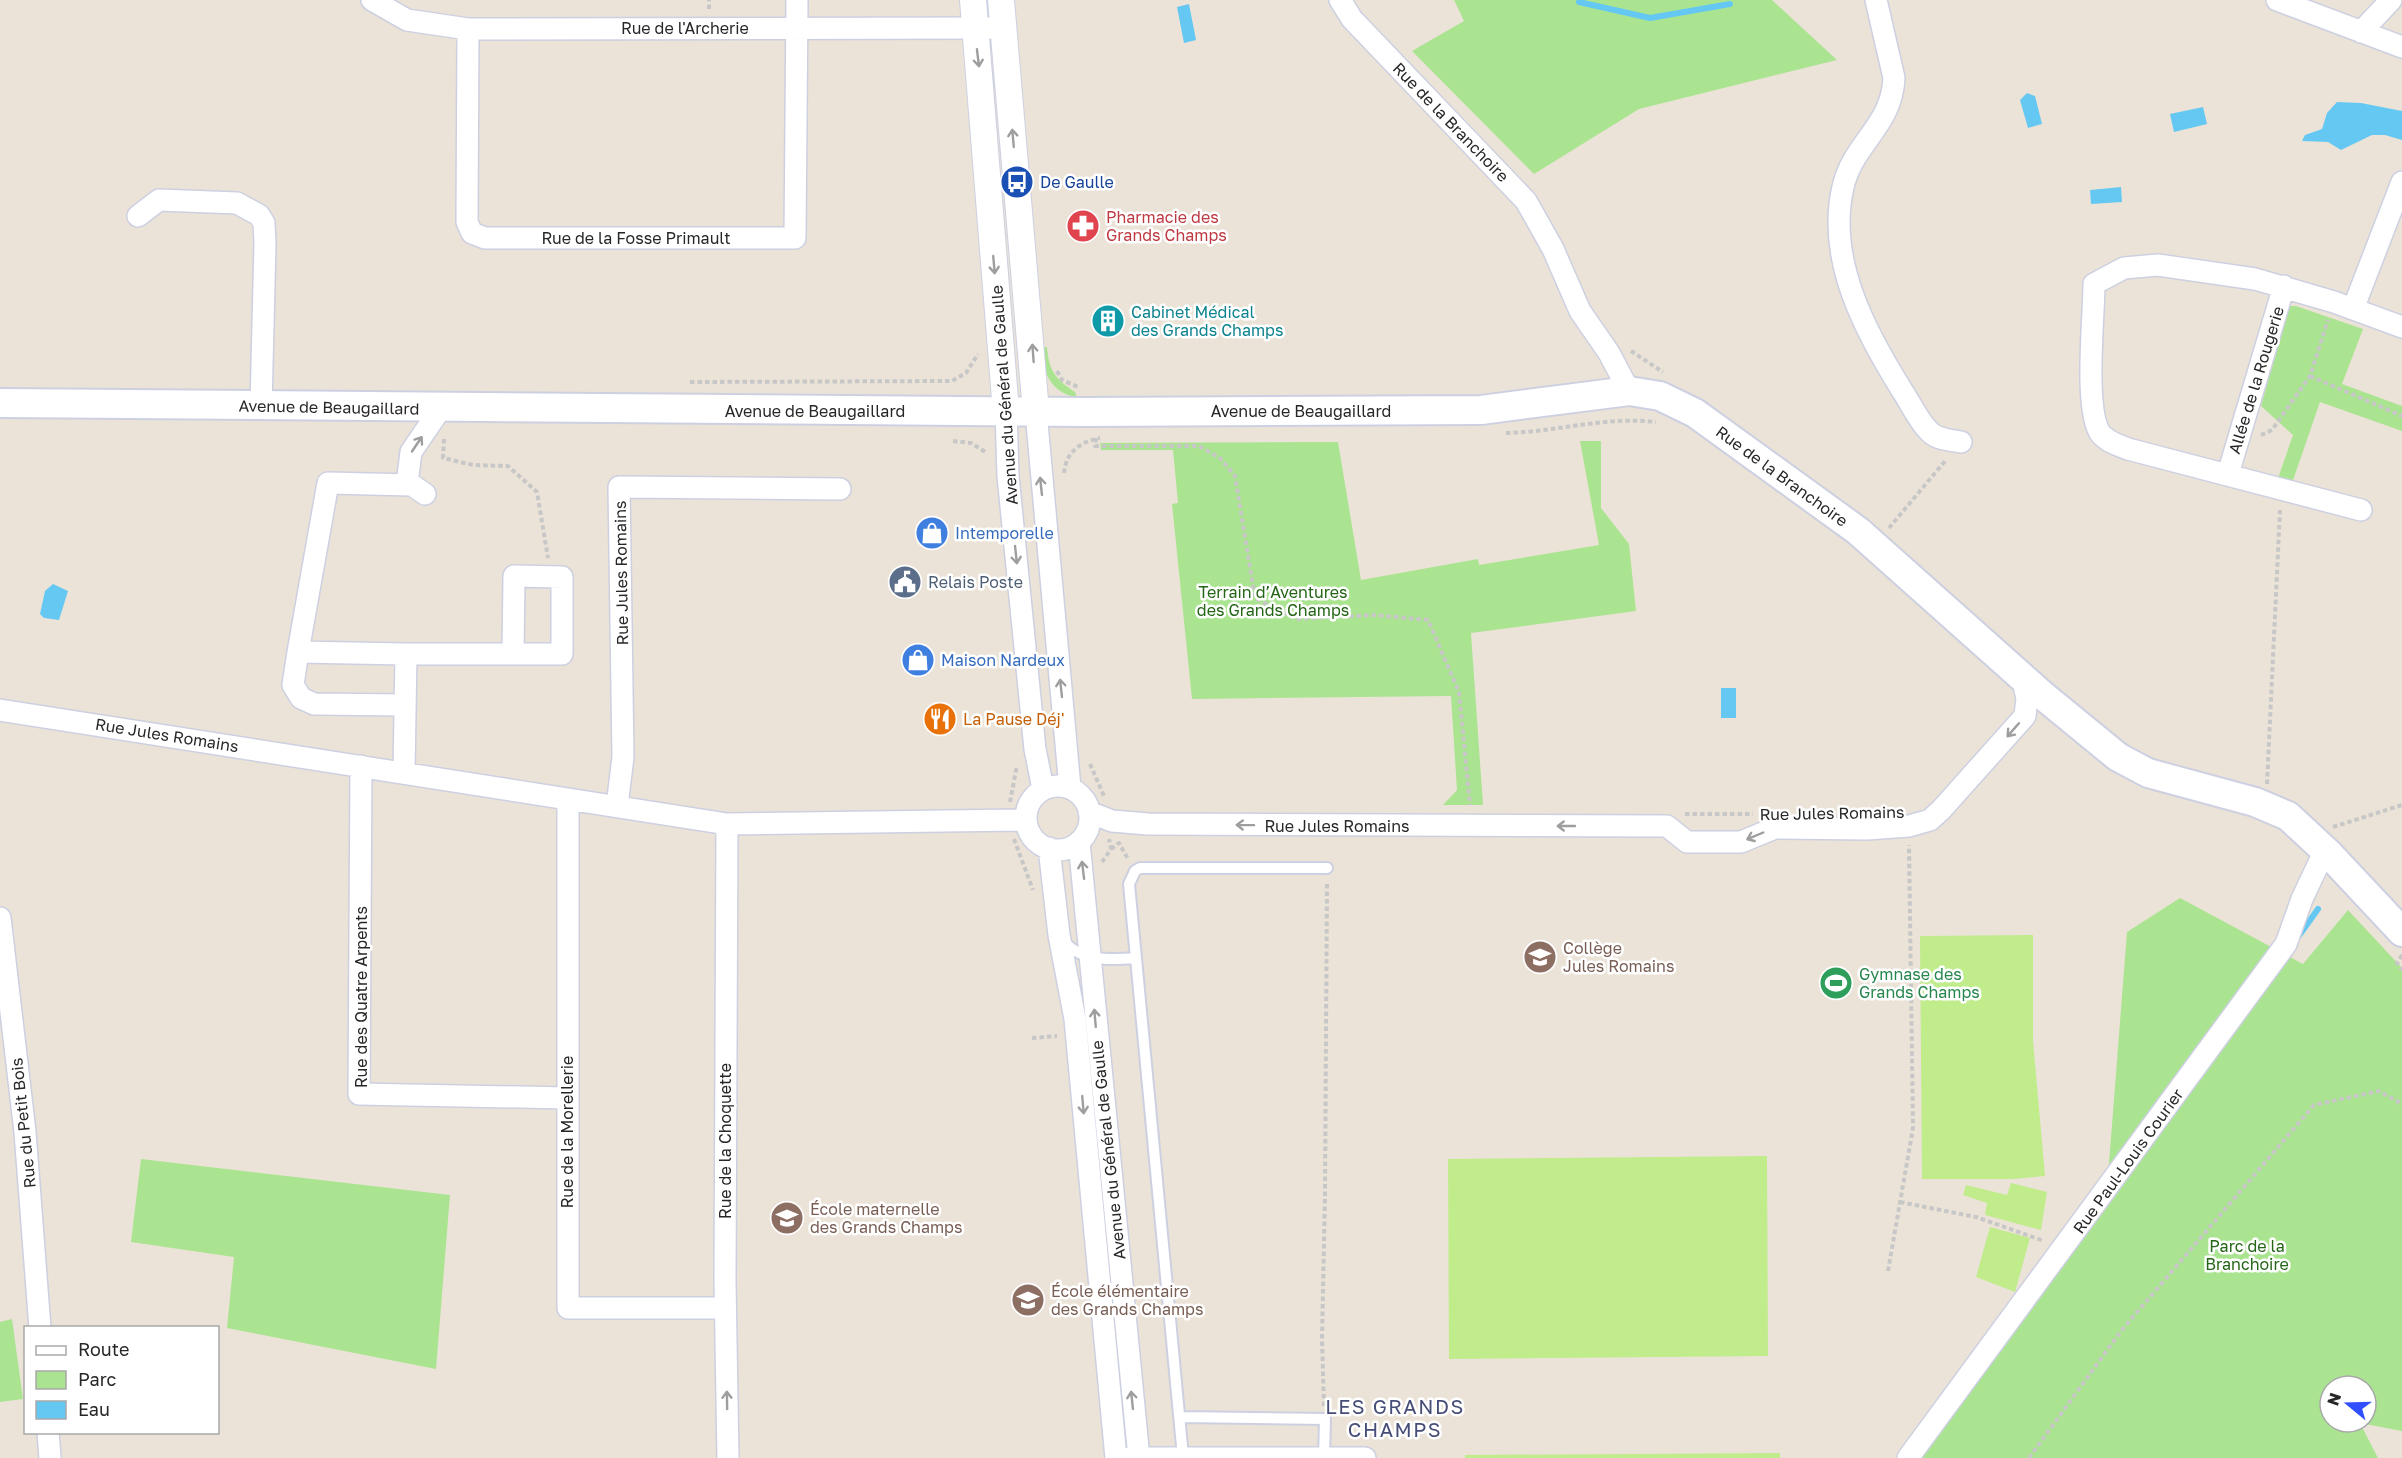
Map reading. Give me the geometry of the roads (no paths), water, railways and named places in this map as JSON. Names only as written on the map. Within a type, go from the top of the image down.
[{"type":"main road","name":"Avenue de Beaugaillard","points":[[0,403],[1006,412],[1481,410],[1629,391]]},
{"type":"main road","name":"Rue de la Branchoire","points":[[1629,391],[1660,396],[1686,408],[1875,545],[2022,676],[2118,757],[2148,773],[2255,802],[2288,816],[2325,850],[2402,932]]},
{"type":"street","name":"Rue de l'Archerie","points":[[372,0],[407,20],[468,29],[1004,28]]},
{"type":"street","points":[[797,0],[797,27]]},
{"type":"street","name":"Avenue du Général de Gaulle","points":[[973,0],[1006,412],[1008,476],[1035,749],[1043,789]]},
{"type":"street","name":"Avenue du Général de Gaulle","points":[[1001,0],[1070,788]]},
{"type":"street","name":"Rue de la Branchoire","points":[[1340,0],[1352,19],[1526,201],[1553,249],[1580,311],[1621,373],[1629,391]]},
{"type":"street","points":[[1876,0],[1894,78],[1893,90],[1885,117],[1855,155],[1842,189],[1840,226],[1846,270],[1854,298],[1881,356],[1930,432],[1944,439],[1961,442]]},
{"type":"street","points":[[2277,0],[2402,47]]},
{"type":"street","points":[[2361,32],[2391,0]]},
{"type":"street","name":"Rue de la Fosse Primault","points":[[468,29],[467,222],[472,233],[484,238],[795,238],[797,27]]},
{"type":"street","points":[[2343,306],[2402,182]]},
{"type":"street","points":[[138,216],[159,200],[237,203],[259,215],[264,223],[265,243],[261,406]]},
{"type":"street","name":"Allée de la Rougerie","points":[[2361,510],[2128,449],[2106,440],[2098,430],[2091,388],[2094,284],[2124,268],[2158,265],[2255,279],[2284,286],[2402,327]]},
{"type":"street","name":"Allée de la Rougerie","points":[[2228,474],[2284,286]]},
{"type":"street","points":[[405,705],[314,704],[301,698],[293,685],[328,483],[416,489],[411,452],[443,408]]},
{"type":"street","name":"Rue Jules Romains","points":[[617,806],[623,756],[619,487],[840,489]]},
{"type":"street","points":[[298,652],[406,654],[513,654],[562,654],[562,577],[514,576],[513,654]]},
{"type":"street","points":[[404,773],[406,654]]},
{"type":"street","name":"Rue Jules Romains","points":[[1089,812],[1112,820],[1148,824],[1666,826],[1687,842],[1742,842],[1775,828],[1867,829],[1909,826],[1930,820],[1941,810],[2025,716],[2027,698],[2022,676]]},
{"type":"street","name":"Rue Jules Romains","points":[[0,710],[727,824],[1026,820]]},
{"type":"street","name":"Rue des Quatre Arpents","points":[[361,766],[359,1094],[567,1098]]},
{"type":"street","points":[[1061,786],[1070,788],[1083,798],[1089,812],[1088,828],[1079,842],[1065,849],[1049,848],[1033,838],[1026,820],[1032,799],[1043,789],[1061,786]]},
{"type":"street","name":"Rue de la Morellerie","points":[[568,799],[568,1308],[725,1308]]},
{"type":"street","name":"Rue de la Choquette","points":[[727,824],[725,1308],[728,1458]]},
{"type":"street","name":"Avenue du Général de Gaulle","points":[[1079,842],[1136,1458]]},
{"type":"street","name":"Avenue du Général de Gaulle","points":[[1049,848],[1059,935],[1075,1018],[1116,1458]]},
{"type":"street","name":"Rue Paul-Louis Courier","points":[[1908,1458],[2065,1248],[2286,944],[2302,899],[2325,850]]},
{"type":"street","name":"Rue du Petit Bois","points":[[0,918],[26,1132],[40,1326]]},
{"type":"street","points":[[48,1434],[50,1458]]},
{"type":"street","points":[[1136,1458],[1323,1456],[1365,1458]]},
{"type":"lane","points":[[1183,1457],[1128,889],[1135,871],[1140,868],[1327,868]]},
{"type":"lane","points":[[1059,935],[1068,946],[1091,957],[1107,960],[1136,958]]},
{"type":"lane","points":[[1180,1417],[1325,1419],[1323,1456]]},
{"type":"water","points":[[1189,4],[1196,40],[1184,43],[1177,7]]},
{"type":"water","points":[[2027,93],[2035,96],[2042,124],[2028,128],[2020,100]]},
{"type":"water","points":[[2337,102],[2361,103],[2402,111],[2402,140],[2385,135],[2372,135],[2341,150],[2328,142],[2302,141],[2305,135],[2322,129],[2327,113]]},
{"type":"water","points":[[2203,107],[2207,124],[2174,132],[2170,114]]},
{"type":"water","points":[[2121,187],[2122,202],[2091,204],[2090,190]]},
{"type":"water","points":[[53,584],[68,591],[59,620],[44,618],[40,614],[45,591]]},
{"type":"water","points":[[1721,688],[1736,688],[1736,718],[1721,718]]},
{"type":"waterway","points":[[1579,2],[1650,18],[1730,4]]},
{"type":"waterway","points":[[2298,937],[2318,909]]},
{"type":"place","name":"De Gaulle","points":[[1017,182]]},
{"type":"place","name":"Pharmacie des Grands Champs","points":[[1083,226]]},
{"type":"place","name":"Cabinet Médical des Grands Champs","points":[[1108,321]]},
{"type":"place","name":"Intemporelle","points":[[932,533]]},
{"type":"place","name":"Relais Poste","points":[[905,582]]},
{"type":"place","name":"Maison Nardeux","points":[[918,660]]},
{"type":"place","name":"La Pause Déj'","points":[[940,719]]},
{"type":"place","name":"Collège Jules Romains","points":[[1540,957]]},
{"type":"place","name":"Gymnase des Grands Champs","points":[[1836,983]]},
{"type":"place","name":"École maternelle des Grands Champs","points":[[787,1218]]},
{"type":"place","name":"École élémentaire des Grands Champs","points":[[1028,1300]]},
{"type":"district","name":"LES GRANDS CHAMPS","points":[[1395,1418]]},
{"type":"park label","name":"Terrain d’Aventures des Grands Champs","points":[[1273,601]]},
{"type":"park label","name":"Parc de la Branchoire","points":[[2247,1255]]}]
